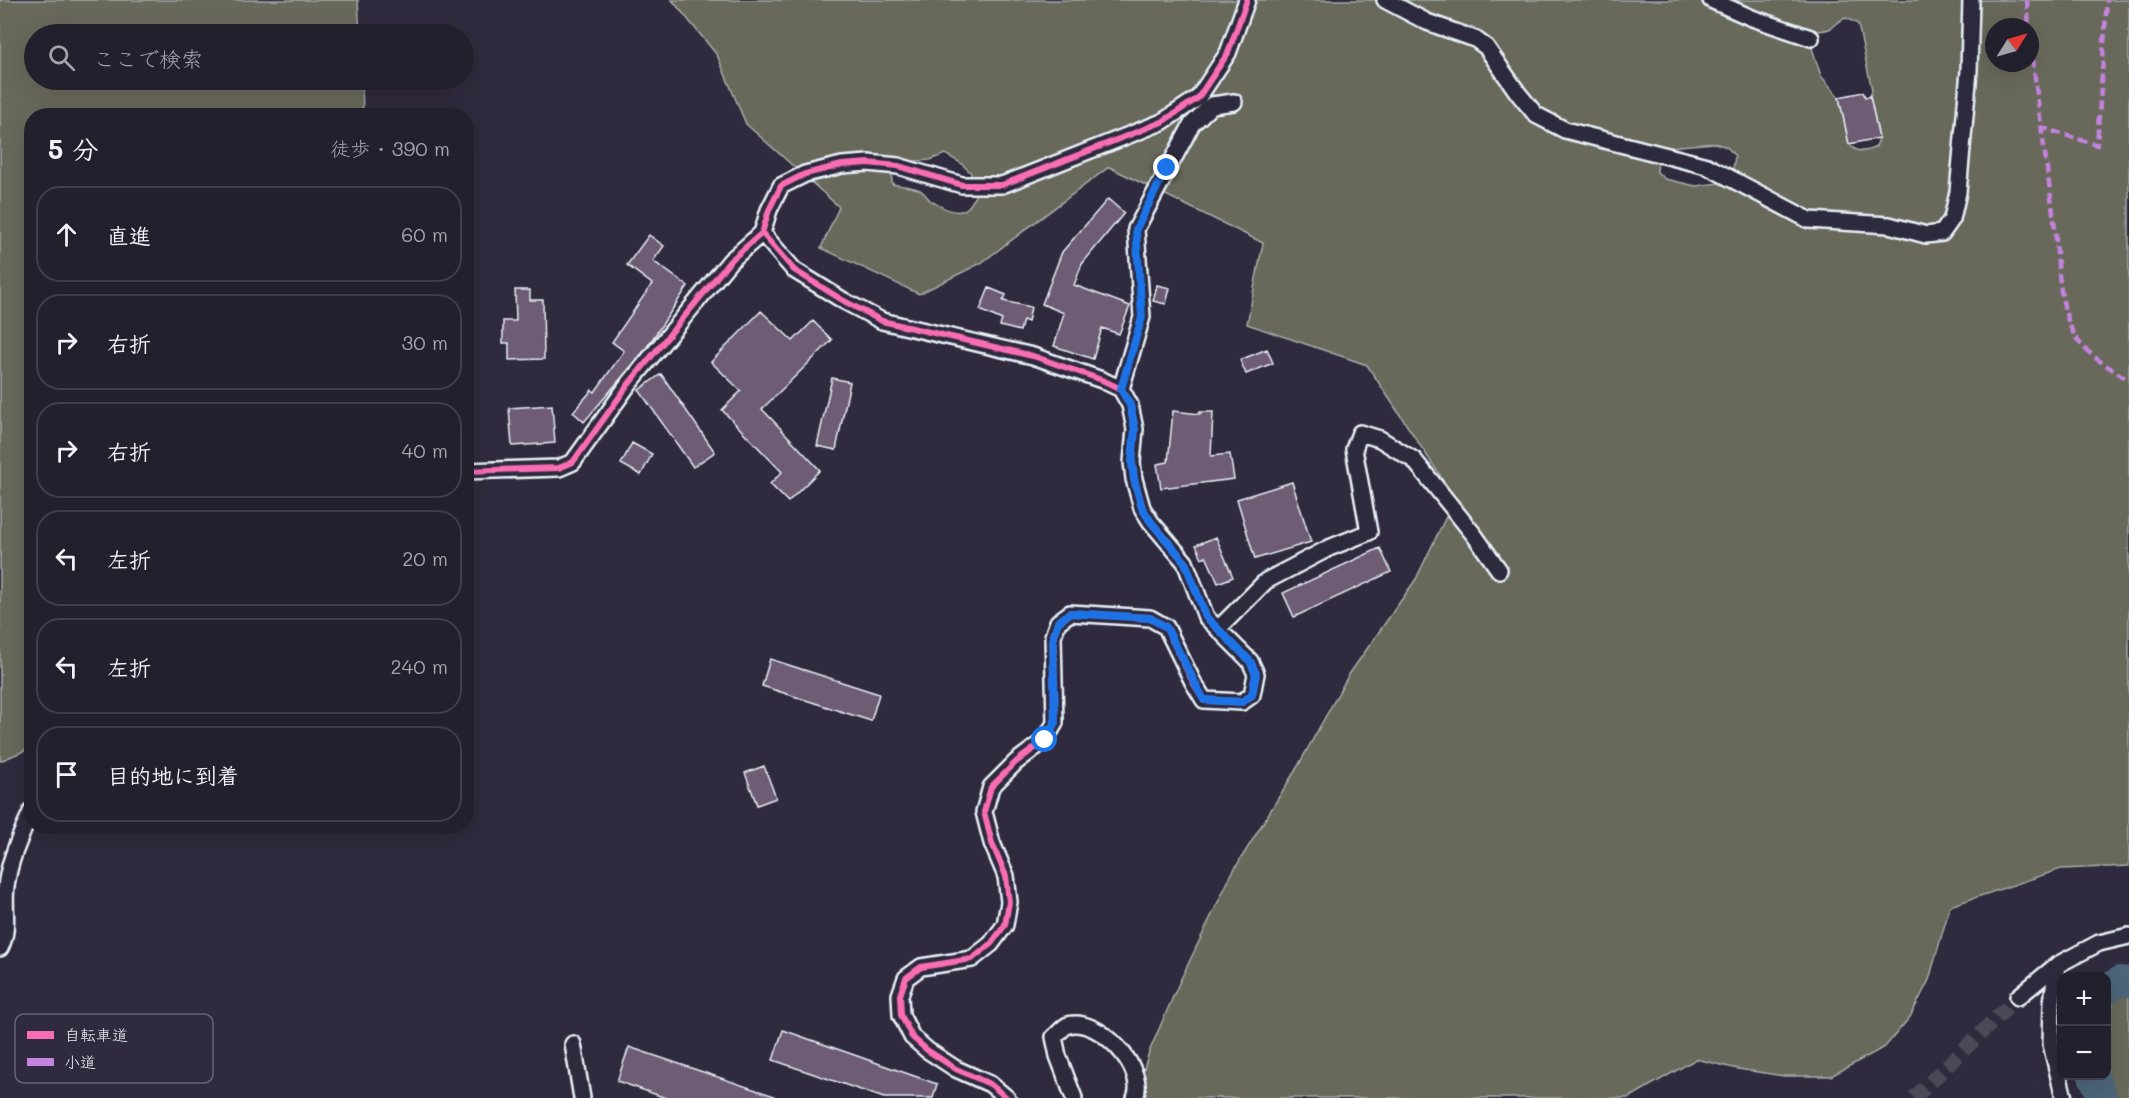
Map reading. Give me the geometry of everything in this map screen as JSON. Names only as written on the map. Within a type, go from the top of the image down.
[{"type":"street","points":[[474,471],[559,468],[573,462],[628,386],[730,261],[762,233],[769,210],[781,186],[805,174],[842,165],[868,163],[898,166],[962,185],[1002,185],[1162,122],[1198,98],[1228,53],[1246,0]]},
{"type":"street","points":[[1385,0],[1427,22],[1475,39],[1486,47],[1536,115],[1564,130],[1707,166],[1809,220],[1889,225],[1926,235],[1942,233],[1952,219],[1958,192],[1969,71],[1971,0]]},
{"type":"street","points":[[1711,0],[1752,18],[1810,38]]},
{"type":"street","points":[[1121,389],[1142,317],[1136,229],[1192,124],[1212,105],[1234,102]]},
{"type":"street","points":[[762,233],[794,270],[844,302],[882,321],[1033,356],[1121,389],[1130,405],[1135,429],[1132,462],[1142,508],[1185,562],[1206,617],[1250,661],[1256,674],[1252,695],[1242,702],[1204,700],[1166,627],[1150,618],[1070,613],[1058,622],[1053,636],[1055,723],[1045,740],[1016,762],[991,787],[984,812],[992,843],[1006,876],[1009,902],[1005,925],[991,944],[972,959],[921,967],[906,978],[900,995],[901,1015],[912,1037],[956,1069],[990,1084],[1007,1098]]},
{"type":"street","points":[[1218,629],[1266,581],[1329,548],[1369,532],[1354,448],[1360,433],[1380,439],[1414,460],[1499,570]]},
{"type":"street","points":[[0,948],[5,939],[6,886],[16,845],[24,828]]},
{"type":"street","points":[[2018,997],[2057,964],[2098,943],[2129,936]]},
{"type":"street","points":[[2057,964],[2052,1002],[2051,1044],[2064,1098]]},
{"type":"street","points":[[1074,1098],[1058,1056],[1054,1037],[1067,1025],[1085,1024],[1105,1036],[1123,1053],[1137,1076],[1135,1098]]},
{"type":"street","points":[[573,1044],[582,1098]]},
{"type":"green space","points":[[0,0],[358,0],[359,24],[24,24],[24,90],[362,90],[363,108],[24,108],[24,751],[0,761]]},
{"type":"green space","points":[[672,0],[2129,0],[2129,866],[2061,869],[1950,906],[1929,980],[1910,1017],[1885,1047],[1831,1076],[1784,1076],[1738,1069],[1696,1059],[1629,1098],[1135,1098],[1149,1052],[1179,983],[1232,873],[1298,766],[1348,676],[1416,579],[1455,498],[1367,365],[1247,324],[1263,243],[1109,167],[981,263],[919,294],[821,248],[839,207],[746,124],[717,55]],"holes":[[[1846,18],[1858,24],[1872,90],[1870,96],[1879,138],[1876,147],[1865,151],[1858,151],[1849,144],[1839,97],[1821,76],[1812,48],[1781,33],[1764,31],[1758,24],[1816,31],[1831,28]],[[1715,143],[1727,147],[1735,156],[1732,175],[1727,182],[1696,186],[1665,179],[1657,172],[1659,149]],[[945,154],[961,163],[971,173],[971,186],[975,195],[972,203],[962,211],[944,208],[917,189],[892,184],[891,163],[930,160]]]},
{"type":"green space","points":[[2129,978],[2129,1098],[2098,1098],[2101,1080],[2111,1080],[2113,1001]]},
{"type":"building","points":[[1863,92],[1865,97],[1870,96],[1879,138],[1849,144],[1839,97]]},
{"type":"building","points":[[1108,199],[1124,213],[1082,264],[1074,285],[1130,306],[1119,334],[1102,328],[1093,359],[1054,346],[1064,313],[1042,304],[1062,252]]},
{"type":"building","points":[[649,235],[664,246],[653,261],[688,286],[645,350],[584,422],[573,412],[592,390],[595,392],[624,351],[612,342],[652,284],[627,265]]},
{"type":"building","points":[[1157,285],[1170,288],[1166,304],[1153,301]]},
{"type":"building","points":[[989,288],[1006,295],[1003,301],[1031,307],[1028,322],[1023,320],[1020,331],[1000,326],[1002,320],[980,310]]},
{"type":"building","points":[[515,290],[530,290],[530,300],[543,300],[544,359],[509,360],[509,343],[503,343],[503,321],[516,321]]},
{"type":"building","points":[[761,311],[793,341],[813,321],[832,340],[762,409],[820,470],[788,502],[770,484],[782,472],[722,410],[741,391],[711,362]]},
{"type":"building","points":[[1267,349],[1273,363],[1246,374],[1240,360]]},
{"type":"building","points":[[661,374],[715,452],[693,467],[639,390]]},
{"type":"building","points":[[832,378],[850,382],[836,450],[817,446]]},
{"type":"building","points":[[552,405],[555,443],[512,446],[509,408]]},
{"type":"building","points":[[1173,411],[1200,414],[1200,412],[1213,412],[1211,456],[1230,454],[1234,479],[1161,488],[1157,464],[1168,462]]},
{"type":"building","points":[[632,443],[652,454],[641,475],[621,464]]},
{"type":"building","points":[[1292,482],[1311,542],[1255,559],[1237,499]]},
{"type":"building","points":[[1216,537],[1233,577],[1218,583],[1206,556],[1202,558],[1196,545]]},
{"type":"building","points":[[1380,548],[1391,572],[1294,617],[1283,593]]},
{"type":"building","points":[[770,659],[879,694],[871,721],[762,686]]},
{"type":"building","points":[[764,766],[776,798],[757,805],[745,773]]},
{"type":"building","points":[[783,1030],[937,1084],[933,1098],[884,1098],[773,1060]]},
{"type":"building","points":[[629,1047],[774,1096],[773,1098],[666,1098],[617,1081]]},
{"type":"waterway","points":[[2111,987],[2120,981],[2129,982]]},
{"type":"waterway","points":[[2095,1080],[2103,1098]]},
{"type":"tunnel","points":[[1914,1098],[2018,997]]},
{"type":"marked path","points":[[2027,0],[2028,18]]},
{"type":"marked path","points":[[2040,127],[2097,145],[2107,0]]},
{"type":"marked path","points":[[2035,72],[2059,277],[2065,309],[2076,338],[2081,344],[2100,361],[2129,380]]},
{"type":"cycle path","points":[[474,471],[559,468],[573,462],[628,385],[730,261],[762,233],[769,210],[781,186],[805,174],[842,165],[868,163],[898,166],[962,185],[1002,185],[1162,122],[1198,98],[1228,53],[1247,0]]},
{"type":"cycle path","points":[[762,233],[794,270],[882,321],[1033,356],[1121,389],[1130,405],[1135,429],[1132,462],[1142,508],[1185,562],[1206,617],[1250,661],[1256,674],[1252,695],[1242,702],[1204,700],[1166,627],[1150,618],[1070,613],[1058,622],[1053,636],[1055,723],[1045,740],[1016,762],[991,787],[984,812],[992,843],[1006,876],[1009,902],[1005,925],[991,944],[972,959],[921,967],[906,978],[900,995],[901,1015],[912,1037],[956,1069],[990,1084],[1007,1098]]},
{"type":"route","points":[[1045,740],[1055,723],[1053,636],[1058,622],[1070,613],[1150,618],[1166,627],[1204,700],[1242,702],[1252,695],[1256,674],[1250,661],[1206,617],[1185,562],[1142,508],[1134,479],[1132,462],[1135,429],[1130,405],[1121,389],[1142,317],[1136,229],[1167,168]]}]
